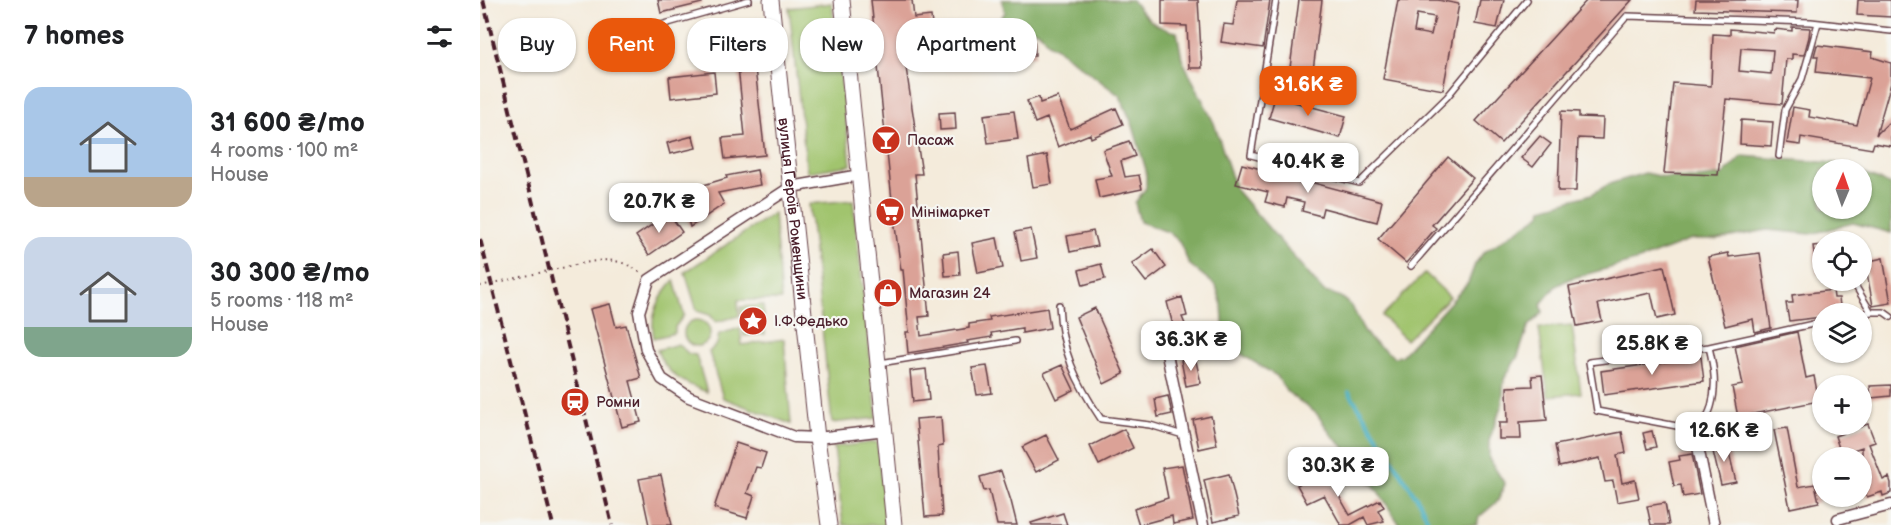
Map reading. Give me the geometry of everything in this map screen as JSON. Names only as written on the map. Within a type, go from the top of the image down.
[{"type":"street","name":"вулиця Героїв Роменщини","points":[[771,0],[817,438],[829,525]]},
{"type":"street","points":[[842,0],[894,525]]},
{"type":"street","points":[[860,175],[791,187],[649,280],[639,312],[646,350],[662,379],[689,397],[794,437],[817,438],[886,430]]},
{"type":"street","points":[[1165,345],[1203,525]]},
{"type":"street","points":[[1697,442],[1714,525]]},
{"type":"street","points":[[1839,519],[1891,505]]},
{"type":"lane","points":[[675,21],[749,0]]},
{"type":"lane","points":[[1276,0],[1251,154],[1359,183],[1447,97],[1527,0]]},
{"type":"lane","points":[[1411,266],[1628,16],[1818,23],[1891,31]]},
{"type":"lane","points":[[1779,156],[1785,110],[1802,79],[1818,23]]},
{"type":"lane","points":[[1059,306],[1060,334],[1075,376],[1101,419],[1150,425],[1184,435]]},
{"type":"lane","points":[[1872,312],[1884,312],[1891,318]]},
{"type":"lane","points":[[1698,430],[1597,411],[1589,362],[1709,346],[1812,324]]},
{"type":"lane","points":[[879,363],[1015,341]]},
{"type":"lane","points":[[1697,442],[1698,430],[1711,409],[1716,377],[1709,346]]},
{"type":"path","points":[[480,286],[600,260],[629,263],[649,280]]},
{"type":"green space","points":[[1002,0],[1132,0],[1151,21],[1177,32],[1182,59],[1214,123],[1236,190],[1324,292],[1344,299],[1371,340],[1394,357],[1401,356],[1468,283],[1475,264],[1483,253],[1541,214],[1542,208],[1592,194],[1609,184],[1645,173],[1664,177],[1699,178],[1723,175],[1742,156],[1812,161],[1812,219],[1872,219],[1872,177],[1891,185],[1891,233],[1853,223],[1822,231],[1812,231],[1811,234],[1767,230],[1716,240],[1691,240],[1639,260],[1569,279],[1556,286],[1541,304],[1543,312],[1528,327],[1518,356],[1504,379],[1502,404],[1489,441],[1489,459],[1505,484],[1498,501],[1479,517],[1477,525],[1400,525],[1376,488],[1367,479],[1358,460],[1333,437],[1317,414],[1286,391],[1277,376],[1244,356],[1228,343],[1224,337],[1222,305],[1216,286],[1189,264],[1179,241],[1168,232],[1140,222],[1135,203],[1146,188],[1146,170],[1133,126],[1120,96],[1049,44],[1037,31],[1037,18],[1001,18],[1005,12]]},
{"type":"green space","points":[[832,3],[834,18],[800,18],[800,72],[840,72],[851,165],[807,172],[789,8]]},
{"type":"green space","points":[[853,200],[877,418],[832,423],[809,204]]},
{"type":"green space","points":[[774,213],[781,300],[738,300],[739,316],[716,322],[710,315],[697,311],[685,272]]},
{"type":"green space","points":[[1425,273],[1450,297],[1406,340],[1382,316]]},
{"type":"green space","points":[[674,280],[684,315],[675,327],[675,333],[654,338],[653,322],[656,307]]},
{"type":"green space","points":[[763,305],[764,317],[759,318],[758,314],[746,315],[746,319],[742,320],[741,307]]},
{"type":"green space","points":[[697,320],[706,324],[710,333],[706,342],[697,346],[688,342],[684,333],[688,324]]},
{"type":"green space","points":[[764,322],[765,334],[744,336],[743,325],[746,324],[747,328],[759,327],[759,323]]},
{"type":"green space","points":[[1572,325],[1581,393],[1548,396],[1539,328]]},
{"type":"green space","points":[[740,328],[742,345],[784,339],[791,424],[723,398],[709,352],[717,344],[719,334]]},
{"type":"green space","points":[[678,344],[689,354],[696,355],[707,392],[677,377],[665,366],[657,350]]},
{"type":"green space","points":[[877,442],[887,525],[843,525],[834,447]]},
{"type":"building","points":[[658,0],[702,0],[702,3],[661,13]]},
{"type":"building","points":[[871,0],[912,0],[914,18],[896,18],[896,72],[907,72],[922,174],[915,174],[929,316],[919,317],[921,336],[969,328],[969,324],[990,321],[989,317],[1047,308],[1050,328],[1022,333],[1022,328],[991,333],[992,337],[967,341],[968,343],[908,353],[906,332],[909,332],[903,270],[901,270],[894,219],[879,72],[884,72],[884,18],[873,18]]},
{"type":"building","points":[[1162,0],[1198,0],[1202,68],[1189,68],[1187,26],[1162,25]]},
{"type":"building","points":[[1237,0],[1270,0],[1263,48],[1221,42],[1224,24],[1233,25]]},
{"type":"building","points":[[1299,0],[1322,0],[1311,86],[1288,83]]},
{"type":"building","points":[[1398,0],[1438,0],[1459,4],[1443,90],[1383,79]],"holes":[[[1417,14],[1435,17],[1431,35],[1414,32]]]},
{"type":"building","points":[[1480,0],[1504,0],[1497,28],[1475,24]]},
{"type":"building","points":[[1587,0],[1632,0],[1501,143],[1476,121]]},
{"type":"building","points":[[1696,0],[1798,0],[1797,13],[1695,10]]},
{"type":"building","points":[[1858,0],[1891,0],[1891,17],[1857,15]]},
{"type":"building","points":[[1792,27],[1810,28],[1804,55],[1792,54],[1792,59],[1786,59],[1782,104],[1726,99],[1718,175],[1664,173],[1673,83],[1711,86],[1713,34],[1730,35],[1730,29],[1774,33],[1775,29],[1792,31]],"holes":[[[1741,48],[1773,50],[1771,74],[1739,71]]]},
{"type":"building","points":[[1817,45],[1873,52],[1872,57],[1891,63],[1891,83],[1876,135],[1891,120],[1891,146],[1874,143],[1872,149],[1801,137],[1800,145],[1787,143],[1793,107],[1810,110],[1809,117],[1857,125],[1870,78],[1816,72],[1818,56],[1814,56]]},
{"type":"building","points":[[714,72],[716,93],[671,98],[669,77]]},
{"type":"building","points":[[739,72],[755,72],[765,155],[725,159],[722,138],[745,136]]},
{"type":"building","points":[[1039,97],[1040,103],[1058,97],[1070,129],[1116,108],[1123,124],[1091,138],[1090,134],[1058,147],[1047,118],[1035,123],[1027,101]]},
{"type":"building","points":[[1275,97],[1346,116],[1340,138],[1269,118]]},
{"type":"building","points":[[1014,111],[1018,139],[988,143],[984,115]]},
{"type":"building","points":[[1561,111],[1579,112],[1579,117],[1603,118],[1602,139],[1578,138],[1576,191],[1558,191]]},
{"type":"building","points":[[955,112],[956,129],[940,130],[939,113]]},
{"type":"building","points":[[1741,120],[1773,122],[1771,146],[1740,144]]},
{"type":"building","points":[[693,136],[696,148],[670,154],[667,143]]},
{"type":"building","points":[[1540,136],[1551,144],[1533,167],[1521,158]]},
{"type":"building","points":[[1129,141],[1135,156],[1121,161],[1125,177],[1139,175],[1142,189],[1099,198],[1095,179],[1112,176],[1103,150]]},
{"type":"building","points":[[1047,155],[1052,184],[1033,187],[1028,159]]},
{"type":"building","points":[[1448,157],[1473,178],[1432,225],[1436,228],[1406,263],[1378,239]]},
{"type":"building","points":[[1242,164],[1382,201],[1377,222],[1323,208],[1321,216],[1302,211],[1304,202],[1287,198],[1285,207],[1265,202],[1268,192],[1236,184]]},
{"type":"building","points":[[757,170],[760,185],[718,193],[724,204],[690,227],[680,192],[727,178],[726,176]]},
{"type":"building","points":[[669,213],[682,232],[649,255],[636,236]]},
{"type":"building","points":[[1031,229],[1037,258],[1021,261],[1015,232]]},
{"type":"building","points":[[1093,231],[1097,246],[1070,252],[1067,236]]},
{"type":"building","points":[[997,238],[1003,268],[978,273],[972,243]]},
{"type":"building","points":[[1153,249],[1166,267],[1146,282],[1132,264]]},
{"type":"building","points":[[958,251],[960,275],[945,276],[943,253]]},
{"type":"building","points":[[1728,253],[1729,257],[1760,253],[1771,328],[1755,332],[1753,319],[1725,326],[1708,257]]},
{"type":"building","points":[[1883,258],[1891,303],[1873,306],[1870,291],[1872,260]]},
{"type":"building","points":[[1101,264],[1105,279],[1083,285],[1079,270]]},
{"type":"building","points":[[1664,266],[1675,315],[1657,319],[1651,293],[1598,304],[1602,321],[1577,326],[1569,287]]},
{"type":"building","points":[[1833,291],[1834,298],[1839,298],[1840,303],[1812,303],[1812,318],[1789,321],[1786,303],[1793,303],[1792,295]]},
{"type":"building","points":[[1182,297],[1187,316],[1182,317],[1190,336],[1177,341],[1167,302]]},
{"type":"building","name":"Ромни","points":[[610,304],[616,327],[626,325],[641,378],[630,381],[641,422],[622,427],[590,309]]},
{"type":"building","points":[[1095,308],[1124,374],[1104,384],[1076,317]]},
{"type":"building","points":[[1797,332],[1806,378],[1812,376],[1812,402],[1738,417],[1732,387],[1743,385],[1735,346]]},
{"type":"building","points":[[1195,357],[1201,383],[1186,386],[1181,360]]},
{"type":"building","points":[[1701,357],[1704,381],[1604,395],[1601,371]]},
{"type":"building","points":[[1062,365],[1074,390],[1056,399],[1044,373]]},
{"type":"building","points":[[987,366],[992,393],[977,395],[972,368]]},
{"type":"building","points":[[926,369],[929,400],[913,402],[910,371]]},
{"type":"building","points":[[1542,375],[1547,420],[1520,422],[1521,439],[1499,439],[1499,423],[1508,423],[1507,387],[1533,386],[1532,376]]},
{"type":"building","points":[[1891,385],[1891,396],[1872,398],[1872,386]]},
{"type":"building","points":[[1168,396],[1172,414],[1158,417],[1155,399]]},
{"type":"building","points":[[1211,416],[1217,445],[1199,449],[1193,420]]},
{"type":"building","points":[[941,417],[943,446],[938,447],[942,516],[925,517],[916,419]]},
{"type":"building","points":[[1787,428],[1798,487],[1812,485],[1812,503],[1790,508],[1774,430]]},
{"type":"building","points":[[1124,429],[1133,448],[1099,465],[1090,446]]},
{"type":"building","points":[[1652,431],[1656,447],[1647,449],[1643,433]]},
{"type":"building","points":[[1622,432],[1626,453],[1617,455],[1622,483],[1635,480],[1639,498],[1617,502],[1613,481],[1605,482],[1600,458],[1559,467],[1555,445]]},
{"type":"building","points":[[1872,434],[1875,442],[1869,444],[1870,447],[1839,447],[1835,436]]},
{"type":"building","points":[[1046,435],[1059,460],[1036,472],[1022,447]]},
{"type":"building","points":[[1726,440],[1736,482],[1721,485],[1711,443]]},
{"type":"building","points":[[736,443],[766,453],[761,468],[756,467],[747,493],[754,496],[747,518],[714,508]]},
{"type":"building","points":[[1872,452],[1883,480],[1889,477],[1891,483],[1891,493],[1883,496],[1882,492],[1872,495]]},
{"type":"building","points":[[1692,454],[1700,494],[1683,497],[1681,485],[1674,486],[1669,462],[1680,460],[1679,456]]},
{"type":"building","points":[[1340,463],[1345,473],[1330,480],[1350,515],[1380,500],[1384,507],[1378,510],[1384,521],[1368,525],[1364,517],[1350,525],[1341,525],[1324,495],[1307,503],[1297,485]]},
{"type":"building","points":[[1182,465],[1193,520],[1173,524],[1172,516],[1139,525],[1134,509],[1168,498],[1162,468]]},
{"type":"building","points":[[1001,471],[1017,525],[997,525],[989,490],[984,491],[980,477]]},
{"type":"building","points":[[1229,474],[1239,516],[1213,522],[1204,480]]},
{"type":"building","points":[[661,475],[672,525],[649,525],[639,479]]},
{"type":"building","points":[[1665,503],[1669,525],[1651,525],[1647,506]]},
{"type":"building","points":[[1063,513],[1067,525],[1032,525],[1031,523]]},
{"type":"waterway","points":[[1349,392],[1420,503],[1430,525]]},
{"type":"railway","points":[[483,0],[612,525]]},
{"type":"railway","points":[[480,239],[553,525]]},
{"type":"place","name":"Пасаж","points":[[886,140]]},
{"type":"place","name":"Мінімаркет","points":[[890,212]]},
{"type":"place","name":"Магазин 24","points":[[888,293]]},
{"type":"place","name":"І.Ф.Федько","points":[[753,321]]},
{"type":"place","name":"Ромни","points":[[575,402]]}]
